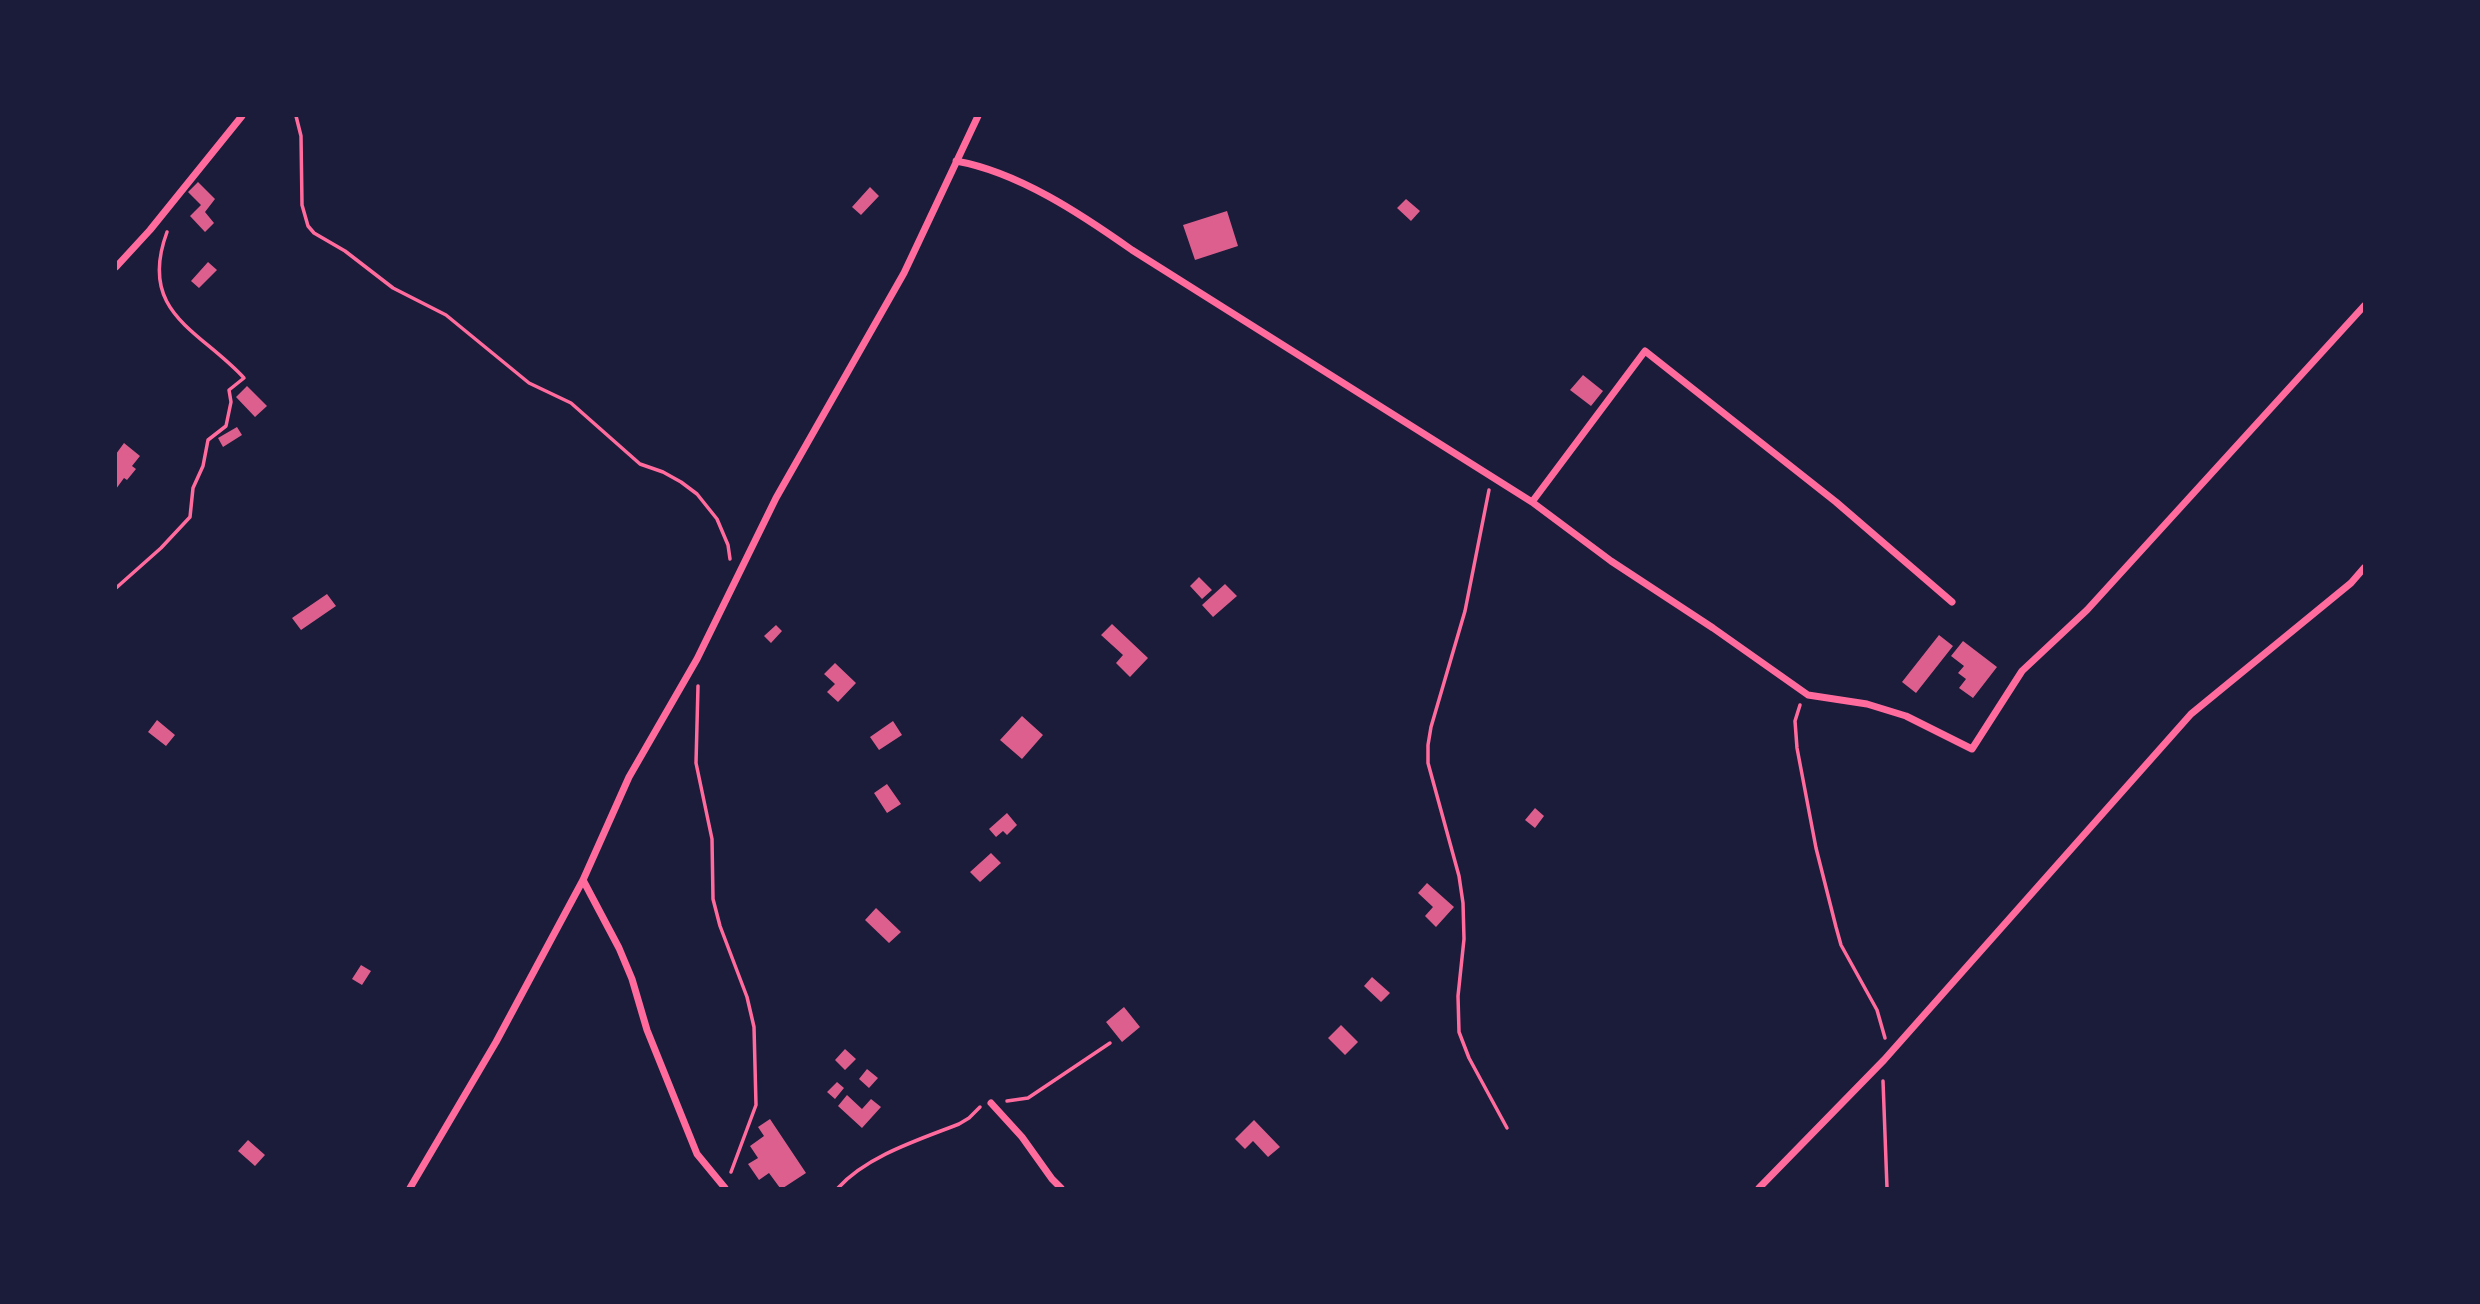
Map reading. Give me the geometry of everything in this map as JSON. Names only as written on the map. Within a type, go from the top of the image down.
[{"type":"street","points":[[116,267],[150,230],[242,116]]},
{"type":"street","points":[[410,1188],[496,1042],[583,880],[629,777],[696,659],[776,498],[904,273],[978,116]]},
{"type":"street","points":[[956,161],[982,166],[1084,216],[1132,250],[1532,502],[1611,561],[1808,695],[1867,704],[1906,716],[1972,748],[2022,671],[2087,610],[2364,306]]},
{"type":"street","points":[[1532,502],[1644,351],[1836,502],[1952,602]]},
{"type":"street","points":[[1759,1188],[1884,1060],[2191,714],[2351,583],[2364,568]]},
{"type":"street","points":[[583,880],[624,958],[647,1030],[697,1154],[725,1188]]},
{"type":"street","points":[[991,1103],[1022,1137],[1061,1188]]},
{"type":"path","points":[[296,116],[301,136],[302,205],[308,226],[314,233],[345,251],[393,288],[446,316],[529,383],[571,402],[640,464],[663,472],[697,494],[717,519],[728,545],[734,582]]},
{"type":"path","points":[[116,588],[190,517],[193,488],[203,466],[208,440],[226,426],[231,402],[229,390],[244,377],[214,348],[184,325],[171,310],[162,287],[161,258],[169,230]]},
{"type":"path","points":[[1491,477],[1465,611],[1431,727],[1428,763],[1459,876],[1463,903],[1464,939],[1458,996],[1459,1032],[1469,1058],[1507,1128]]},
{"type":"path","points":[[696,659],[698,696],[695,763],[712,839],[713,898],[720,926],[747,997],[754,1027],[756,1105],[725,1188]]},
{"type":"path","points":[[1808,695],[1797,712],[1795,732],[1816,848],[1841,945],[1877,1010],[1885,1039],[1883,1108],[1887,1188]]},
{"type":"path","points":[[838,1188],[867,1163],[959,1124],[981,1105],[1028,1098],[1110,1043]]},
{"type":"building","points":[[198,182],[215,199],[205,212],[214,223],[205,232],[190,216],[201,205],[188,192]]},
{"type":"building","points":[[870,187],[879,196],[861,215],[852,207]]},
{"type":"building","points":[[1406,199],[1420,211],[1411,221],[1397,208]]},
{"type":"building","points":[[1227,211],[1238,246],[1195,260],[1183,225]]},
{"type":"building","points":[[208,262],[217,270],[199,288],[191,281]]},
{"type":"building","points":[[1583,375],[1603,391],[1591,406],[1570,390]]},
{"type":"building","points":[[247,386],[267,406],[255,417],[236,397]]},
{"type":"building","points":[[237,427],[242,435],[223,447],[218,438]]},
{"type":"building","points":[[124,443],[140,456],[132,466],[136,469],[127,480],[124,478],[116,489],[116,454]]},
{"type":"building","points":[[1199,577],[1212,590],[1202,599],[1190,586]]},
{"type":"building","points":[[1225,584],[1237,596],[1213,617],[1202,605]]},
{"type":"building","points":[[327,594],[336,606],[301,630],[292,618]]},
{"type":"building","points":[[1112,624],[1148,658],[1130,677],[1116,663],[1123,655],[1101,635]]},
{"type":"building","points":[[776,625],[782,631],[771,643],[764,636]]},
{"type":"building","points":[[1939,635],[1953,646],[1916,693],[1902,682]]},
{"type":"building","points":[[1963,641],[1997,667],[1973,698],[1959,688],[1966,679],[1958,673],[1964,666],[1951,656]]},
{"type":"building","points":[[835,663],[856,683],[838,702],[827,692],[835,684],[824,674]]},
{"type":"building","points":[[1022,716],[1043,735],[1022,759],[1000,740]]},
{"type":"building","points":[[157,720],[175,735],[166,746],[148,732]]},
{"type":"building","points":[[893,721],[902,735],[879,750],[870,737]]},
{"type":"building","points":[[887,784],[901,804],[887,813],[874,793]]},
{"type":"building","points":[[1535,808],[1544,816],[1535,828],[1525,820]]},
{"type":"building","points":[[1007,813],[1017,825],[1007,835],[1003,831],[996,837],[989,829]]},
{"type":"building","points":[[991,853],[1001,863],[980,882],[970,872]]},
{"type":"building","points":[[1427,883],[1454,907],[1436,927],[1425,916],[1433,907],[1418,893]]},
{"type":"building","points":[[876,908],[901,932],[889,943],[865,920]]},
{"type":"building","points":[[361,965],[371,971],[362,985],[352,979]]},
{"type":"building","points":[[1372,977],[1390,993],[1381,1002],[1364,986]]},
{"type":"building","points":[[1124,1007],[1140,1027],[1122,1042],[1106,1022]]},
{"type":"building","points":[[1341,1025],[1358,1042],[1345,1055],[1328,1038]]},
{"type":"building","points":[[845,1049],[856,1059],[845,1070],[835,1060]]},
{"type":"building","points":[[867,1069],[878,1078],[869,1088],[859,1079]]},
{"type":"building","points":[[837,1082],[844,1088],[835,1099],[827,1092]]},
{"type":"building","points":[[847,1095],[862,1109],[871,1099],[881,1107],[862,1128],[838,1106]]},
{"type":"building","points":[[770,1119],[806,1173],[783,1188],[780,1188],[769,1173],[759,1180],[748,1164],[758,1158],[750,1146],[764,1136],[758,1127]]},
{"type":"building","points":[[1254,1120],[1280,1147],[1268,1157],[1253,1141],[1245,1149],[1235,1139]]},
{"type":"building","points":[[248,1140],[265,1155],[255,1166],[238,1151]]}]
